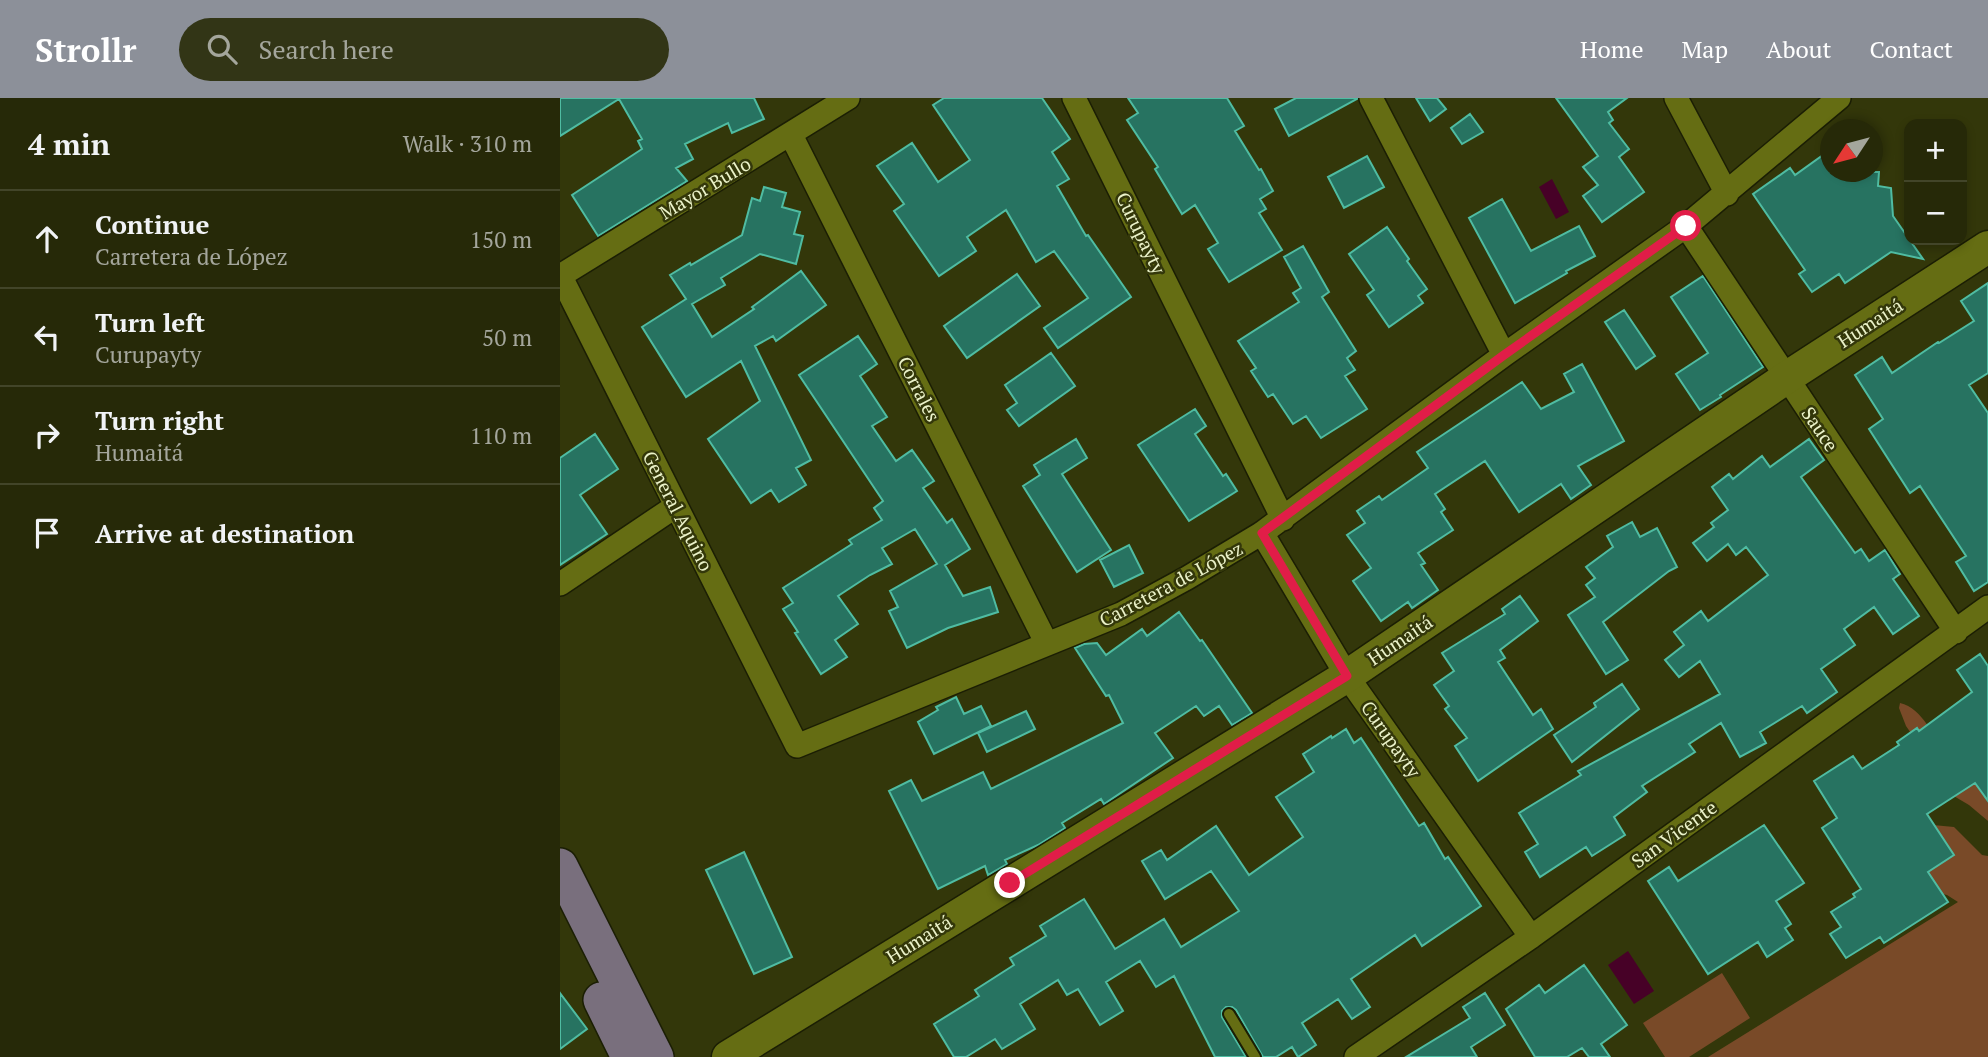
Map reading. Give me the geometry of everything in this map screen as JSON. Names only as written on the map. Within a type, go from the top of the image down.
[{"type":"main road","points":[[560,866],[656,1057]]},
{"type":"main road","points":[[560,919],[629,1057]]},
{"type":"street","name":"Mayor Bullo","points":[[560,275],[848,98]]},
{"type":"street","name":"Curupayty","points":[[1074,98],[1283,519]]},
{"type":"street","points":[[1371,98],[1504,355]]},
{"type":"street","points":[[1676,98],[1727,194]]},
{"type":"street","name":"Carretera de López","points":[[797,746],[1121,614],[1262,533],[1504,355],[1686,226],[1839,98]]},
{"type":"street","name":"Corrales","points":[[791,135],[1047,644]]},
{"type":"street","name":"Sauce","points":[[1686,226],[1956,632]]},
{"type":"street","name":"Humaitá","points":[[727,1057],[1347,676],[1786,378],[1988,247]]},
{"type":"street","name":"General Aquino","points":[[560,275],[797,746]]},
{"type":"street","points":[[560,584],[676,506]]},
{"type":"street","name":"Curupayty","points":[[1262,533],[1347,676],[1531,937]]},
{"type":"street","name":"San Vicente","points":[[1356,1057],[1531,937],[1988,607]]},
{"type":"lane","points":[[1229,1014],[1255,1057]]},
{"type":"shaded area","points":[[1552,179],[1569,212],[1556,219],[1539,187]]},
{"type":"shaded area","points":[[1900,703],[1922,717],[1952,759],[1988,784],[1988,821],[1947,792],[1906,726],[1899,708]]},
{"type":"shaded area","points":[[1933,825],[1954,827],[1982,855],[1988,856],[1988,1057],[1708,1057],[1958,902],[1947,895],[1927,890],[1915,874]]},
{"type":"shaded area","points":[[1628,951],[1654,991],[1634,1004],[1608,965]]},
{"type":"shaded area","points":[[1722,973],[1750,1018],[1689,1057],[1665,1057],[1643,1023]]},
{"type":"building","points":[[560,98],[754,98],[764,119],[732,133],[728,123],[685,144],[693,159],[676,168],[687,181],[598,236],[572,195],[642,149],[638,141],[642,139],[619,99],[560,136]]},
{"type":"building","points":[[944,98],[1042,98],[1070,139],[1052,152],[1069,179],[1057,186],[1086,236],[1088,235],[1131,297],[1058,348],[1044,328],[1088,298],[1054,251],[1036,262],[1006,210],[967,237],[976,251],[939,276],[894,211],[904,204],[877,166],[912,143],[938,182],[970,160],[933,105]]},
{"type":"building","points":[[1128,98],[1227,98],[1244,126],[1235,131],[1273,191],[1260,199],[1266,209],[1259,213],[1282,250],[1229,282],[1208,249],[1218,243],[1195,205],[1182,214],[1155,169],[1158,167],[1127,120],[1138,113]]},
{"type":"building","points":[[1296,98],[1357,99],[1289,136],[1275,109]]},
{"type":"building","points":[[1416,98],[1437,98],[1446,109],[1430,121]]},
{"type":"building","points":[[1556,98],[1627,98],[1608,112],[1613,120],[1609,123],[1629,149],[1619,157],[1644,192],[1602,222],[1583,196],[1598,185],[1583,167],[1598,156]]},
{"type":"building","points":[[1470,114],[1483,132],[1462,144],[1451,128]]},
{"type":"building","points":[[1367,156],[1384,187],[1344,208],[1328,177]]},
{"type":"building","points":[[1820,157],[1820,182],[1878,182],[1878,186],[1891,188],[1893,216],[1904,232],[1904,245],[1913,245],[1923,259],[1891,252],[1845,283],[1839,274],[1812,292],[1799,274],[1805,270],[1753,194],[1790,168],[1795,175]]},
{"type":"building","points":[[764,187],[786,193],[782,207],[800,212],[794,234],[803,236],[796,264],[760,254],[721,278],[725,285],[692,304],[712,337],[754,309],[752,307],[801,271],[826,305],[776,341],[773,336],[755,346],[811,460],[796,468],[806,485],[779,502],[771,490],[751,503],[708,439],[760,401],[741,361],[686,397],[642,327],[686,299],[670,275],[742,235],[752,198],[760,201]]},
{"type":"building","points":[[1502,199],[1531,251],[1579,226],[1595,256],[1515,303],[1469,218]]},
{"type":"building","points":[[1387,227],[1427,289],[1418,296],[1423,303],[1389,327],[1367,295],[1374,290],[1349,254]]},
{"type":"building","points":[[1303,246],[1329,292],[1322,297],[1356,351],[1347,358],[1355,370],[1345,376],[1367,409],[1321,438],[1306,416],[1293,424],[1273,394],[1268,397],[1251,371],[1256,368],[1238,341],[1299,302],[1293,293],[1301,288],[1284,257]]},
{"type":"building","points":[[1017,274],[1040,306],[967,358],[944,326]]},
{"type":"building","points":[[1703,276],[1763,367],[1700,410],[1676,374],[1708,353],[1671,297]]},
{"type":"building","points":[[1988,283],[1988,373],[1969,385],[1988,413],[1988,582],[1974,591],[1956,562],[1966,556],[1920,486],[1910,493],[1869,429],[1883,419],[1855,375],[1882,357],[1892,373],[1974,321],[1961,301]]},
{"type":"building","points":[[1624,310],[1655,356],[1636,369],[1605,322]]},
{"type":"building","points":[[858,336],[877,364],[860,376],[887,417],[872,426],[896,461],[912,450],[934,481],[923,488],[947,523],[952,519],[970,549],[945,565],[963,596],[990,587],[998,612],[948,628],[907,648],[889,611],[898,607],[890,591],[937,564],[915,529],[882,548],[892,564],[838,596],[858,624],[835,640],[847,657],[821,674],[783,609],[793,603],[783,588],[852,544],[849,540],[882,520],[874,508],[883,501],[799,375]]},
{"type":"building","points":[[1051,353],[1075,386],[1019,426],[1007,410],[1017,403],[1005,385]]},
{"type":"building","points":[[1582,364],[1624,441],[1578,466],[1591,485],[1571,499],[1561,484],[1519,512],[1485,461],[1435,494],[1445,509],[1441,512],[1453,530],[1418,553],[1425,563],[1421,565],[1438,590],[1412,608],[1408,602],[1381,621],[1353,581],[1371,568],[1347,535],[1365,523],[1357,511],[1379,496],[1382,500],[1428,468],[1417,452],[1522,382],[1541,409],[1574,392],[1564,374]]},
{"type":"building","points":[[1195,409],[1206,426],[1195,434],[1223,476],[1226,474],[1237,491],[1189,521],[1138,445]]},
{"type":"building","points":[[595,434],[618,469],[580,495],[607,534],[560,565],[560,458]]},
{"type":"building","points":[[1076,439],[1087,458],[1062,474],[1111,550],[1077,572],[1023,486],[1040,475],[1034,465]]},
{"type":"building","points":[[1809,439],[1824,460],[1801,477],[1855,553],[1861,549],[1869,561],[1885,550],[1900,574],[1893,579],[1919,616],[1893,634],[1874,607],[1844,629],[1855,645],[1821,669],[1837,692],[1807,713],[1802,706],[1760,732],[1766,743],[1740,757],[1721,723],[1689,744],[1695,752],[1642,786],[1647,792],[1614,817],[1625,835],[1592,856],[1586,847],[1540,877],[1525,852],[1538,844],[1519,813],[1581,775],[1578,771],[1720,694],[1700,661],[1679,677],[1665,660],[1684,645],[1674,632],[1701,611],[1708,621],[1768,575],[1746,547],[1736,555],[1728,544],[1707,561],[1693,543],[1714,527],[1711,523],[1728,510],[1712,487],[1729,474],[1733,479],[1762,456],[1770,467]]},
{"type":"building","points":[[1632,522],[1640,537],[1657,528],[1677,567],[1603,622],[1628,660],[1606,674],[1568,615],[1595,597],[1586,585],[1595,578],[1586,567],[1613,547],[1607,536]]},
{"type":"building","points":[[1129,545],[1143,573],[1114,587],[1100,560]]},
{"type":"building","points":[[1520,596],[1538,621],[1500,650],[1505,658],[1498,662],[1533,715],[1541,709],[1553,729],[1478,781],[1455,746],[1467,738],[1445,709],[1449,706],[1434,685],[1454,671],[1442,653],[1505,614],[1502,609]]},
{"type":"building","points":[[1179,612],[1200,641],[1202,640],[1252,713],[1232,725],[1219,706],[1204,716],[1196,706],[1155,733],[1173,758],[1104,804],[1101,799],[1062,823],[1065,828],[1038,845],[1005,860],[1007,864],[988,875],[985,866],[938,889],[889,791],[911,780],[922,801],[983,772],[991,789],[1123,723],[1109,695],[1106,696],[1075,648],[1097,643],[1106,655],[1142,629],[1147,636]]},
{"type":"building","points":[[1980,654],[1988,666],[1988,801],[1975,783],[1927,814],[1954,855],[1928,872],[1948,902],[1884,943],[1880,937],[1846,958],[1830,934],[1841,927],[1831,912],[1855,897],[1853,894],[1861,889],[1822,828],[1837,818],[1814,781],[1853,756],[1862,769],[1972,692],[1957,670]]},
{"type":"building","points":[[1622,684],[1639,709],[1572,762],[1554,735],[1596,707],[1594,703]]},
{"type":"building","points":[[956,697],[964,714],[981,706],[991,726],[934,754],[918,722],[938,710],[936,707]]},
{"type":"building","points":[[1026,711],[1035,729],[987,752],[978,733]]},
{"type":"building","points":[[1346,729],[1354,743],[1361,738],[1419,826],[1424,823],[1445,859],[1448,857],[1481,906],[1422,946],[1415,935],[1351,979],[1370,1007],[1352,1019],[1338,999],[1302,1023],[1316,1045],[1298,1057],[1292,1047],[1276,1057],[1263,1057],[1236,1010],[1226,1007],[1222,1011],[1222,1017],[1246,1057],[1215,1057],[1174,976],[1156,987],[1140,961],[1106,982],[1123,1011],[1100,1025],[1078,989],[1067,995],[1058,980],[1020,1004],[1035,1029],[1002,1049],[995,1039],[966,1057],[954,1057],[934,1024],[979,996],[975,990],[1014,965],[1010,958],[1046,936],[1040,926],[1084,899],[1115,949],[1164,919],[1181,947],[1239,911],[1211,871],[1165,899],[1142,861],[1161,850],[1167,860],[1216,826],[1249,875],[1303,837],[1276,797],[1314,772],[1303,754]]},
{"type":"building","points":[[1764,825],[1804,883],[1776,901],[1791,924],[1785,928],[1793,940],[1767,957],[1758,942],[1708,974],[1648,881],[1669,867],[1678,881]]},
{"type":"building","points":[[744,852],[792,957],[754,974],[706,870]]},
{"type":"building","points":[[1584,965],[1627,1025],[1601,1044],[1610,1057],[1589,1057],[1582,1048],[1567,1057],[1535,1057],[1506,1009],[1539,985],[1545,993]]},
{"type":"building","points":[[560,993],[587,1029],[560,1049]]},
{"type":"building","points":[[1485,993],[1505,1025],[1471,1047],[1477,1057],[1406,1057],[1470,1018],[1463,1007]]},
{"type":"route","points":[[1010,883],[1347,676],[1262,533],[1504,355],[1686,226]]}]
